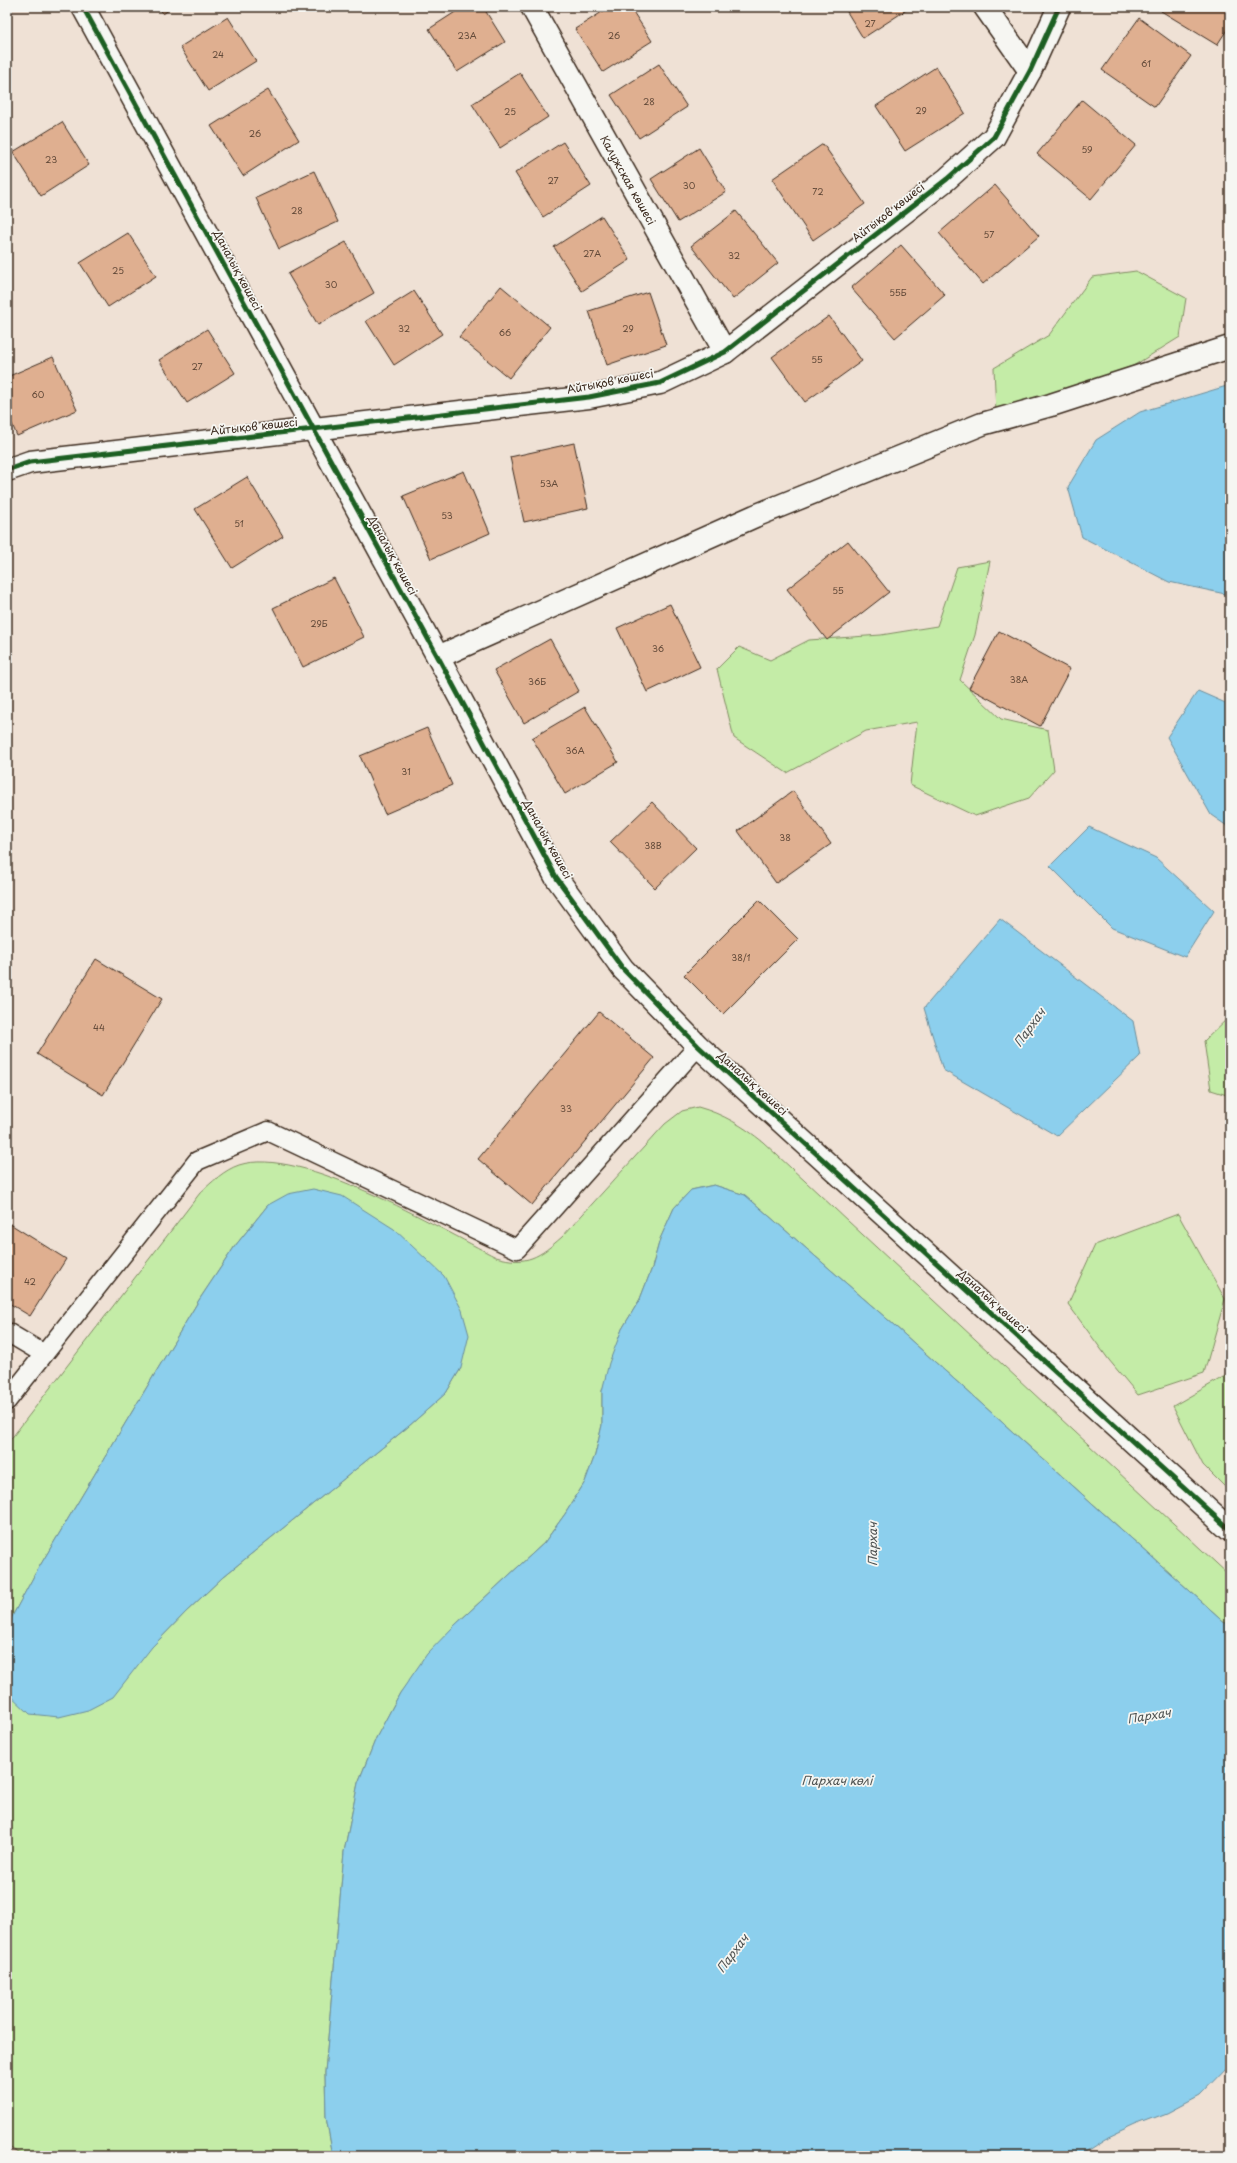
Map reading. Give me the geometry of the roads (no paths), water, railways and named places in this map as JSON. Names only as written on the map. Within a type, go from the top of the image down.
[{"type":"street","name":"Даналық көшесі","points":[[83,7],[438,657],[556,878],[623,969],[698,1046],[1230,1530]]},
{"type":"street","name":"Калужская көшесі","points":[[532,7],[725,352]]},
{"type":"street","points":[[984,7],[1030,71]]},
{"type":"street","name":"Айтықов көшесі","points":[[7,470],[30,462],[589,397],[660,382],[725,352],[947,179],[994,137],[1030,71],[1059,7]]},
{"type":"street","points":[[438,657],[755,516],[982,424],[1051,405],[1230,347]]},
{"type":"lane","points":[[7,1401],[197,1161],[268,1131],[517,1249],[698,1046]]},
{"type":"lane","points":[[7,1332],[44,1354]]},
{"type":"water","points":[[1230,385],[1230,595],[1169,582],[1082,537],[1068,487],[1096,440],[1140,412]]},
{"type":"water","points":[[1198,691],[1230,705],[1230,828],[1211,815],[1167,737]]},
{"type":"water","points":[[1089,827],[1156,858],[1214,911],[1185,957],[1112,928],[1050,866]]},
{"type":"water","name":"Пархач","points":[[1000,919],[1133,1021],[1140,1056],[1057,1136],[943,1070],[924,1008]]},
{"type":"water","name":"Пархач көлі","points":[[714,1185],[745,1195],[886,1318],[1230,1627],[1230,2064],[1199,2096],[1167,2113],[1135,2125],[1105,2139],[1079,2156],[333,2156],[326,2117],[325,2073],[344,1852],[358,1783],[376,1738],[400,1693],[427,1654],[455,1625],[544,1543],[565,1514],[585,1482],[595,1455],[602,1425],[602,1391],[609,1363],[622,1329],[640,1299],[652,1268],[660,1239],[674,1208],[691,1190]]},
{"type":"water","points":[[313,1189],[342,1196],[394,1229],[444,1276],[462,1310],[469,1335],[461,1368],[446,1393],[409,1426],[224,1576],[152,1647],[113,1697],[88,1710],[59,1717],[30,1714],[7,1692],[8,1624],[35,1574],[199,1300],[235,1246],[268,1205],[288,1194]]}]
